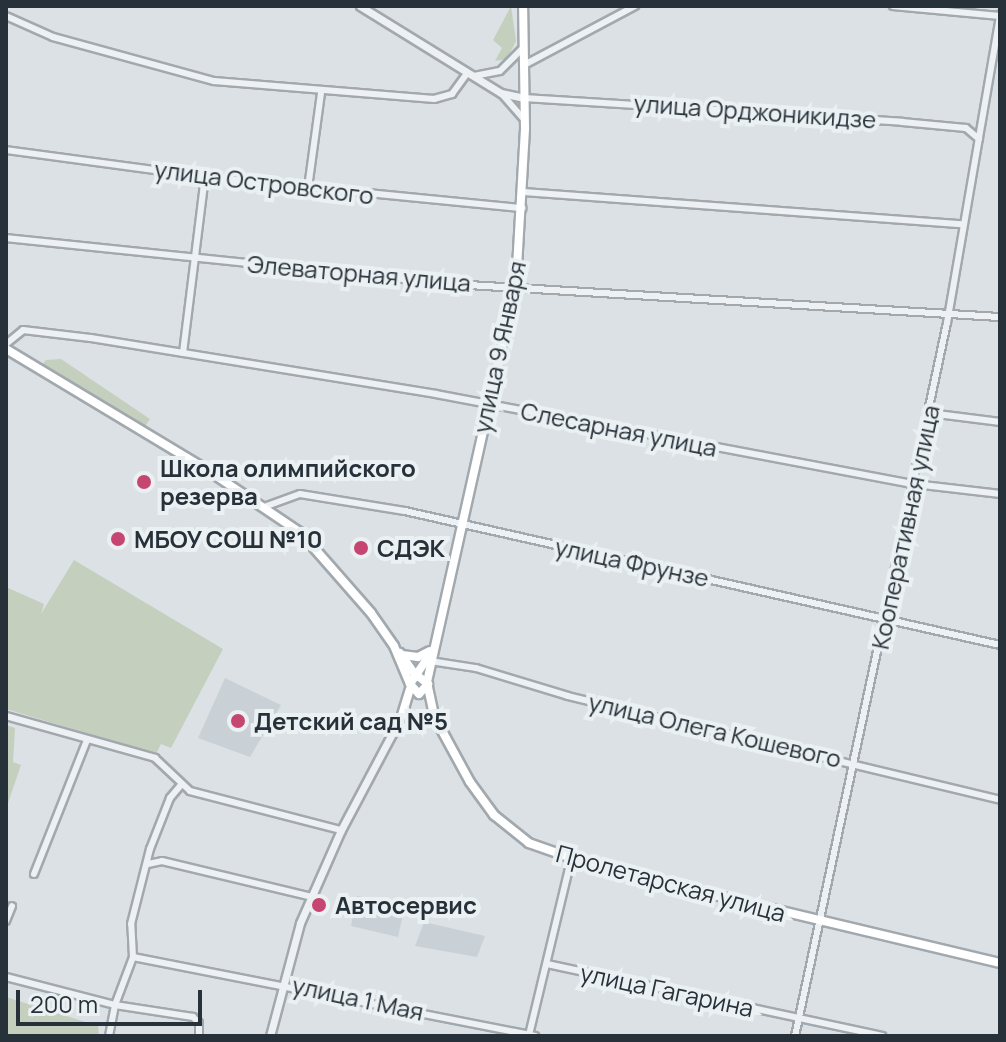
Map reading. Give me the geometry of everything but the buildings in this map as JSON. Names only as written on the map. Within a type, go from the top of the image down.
[{"type":"main road","name":"улица 9 Января","points":[[427,684],[432,647],[516,285],[523,192],[523,6]]},
{"type":"main road","points":[[6,346],[264,507],[332,563],[417,676],[427,684],[402,715]]},
{"type":"main road","points":[[394,646],[410,686],[434,716]]},
{"type":"main road","points":[[401,654],[418,657],[432,647]]},
{"type":"main road","points":[[402,715],[410,686],[432,647]]},
{"type":"main road","name":"Пролетарская улица","points":[[427,684],[434,716],[494,815],[529,843],[571,860],[1000,963]]},
{"type":"street","points":[[360,6],[501,93],[524,98]]},
{"type":"street","points":[[524,65],[635,6]]},
{"type":"street","points":[[893,6],[1000,16]]},
{"type":"street","points":[[6,16],[53,37],[214,81],[321,93],[444,99],[470,75],[500,71],[523,48]]},
{"type":"street","name":"Кооперативная улица","points":[[795,1036],[929,413],[1000,16]]},
{"type":"street","points":[[308,188],[321,93]]},
{"type":"street","points":[[501,93],[523,118]]},
{"type":"street","name":"улица Орджоникидзе","points":[[524,98],[902,122],[966,128],[979,139]]},
{"type":"street","name":"улица Островского","points":[[6,150],[205,177],[522,208]]},
{"type":"street","points":[[183,353],[205,177]]},
{"type":"street","points":[[523,192],[962,224]]},
{"type":"street","name":"Элеваторная улица","points":[[6,238],[452,284],[516,285],[1000,317]]},
{"type":"street","name":"Слесарная улица","points":[[6,346],[23,330],[183,353],[488,404],[914,484],[1000,494]]},
{"type":"street","points":[[929,413],[1000,422]]},
{"type":"street","name":"улица Фрунзе","points":[[264,507],[300,494],[460,525],[1000,645]]},
{"type":"street","name":"улица Олега Кошевого","points":[[430,661],[476,668],[568,696],[855,762],[1000,800]]},
{"type":"street","points":[[270,1036],[280,982],[312,897],[341,830],[402,715]]},
{"type":"street","points":[[6,716],[155,758],[181,785],[341,830]]},
{"type":"street","points":[[34,874],[87,740]]},
{"type":"street","points":[[109,1036],[115,1005],[133,957],[131,924],[148,864],[170,798],[181,785]]},
{"type":"street","points":[[531,1035],[571,860]]},
{"type":"street","points":[[148,864],[162,861],[312,897]]},
{"type":"street","points":[[6,921],[12,906]]},
{"type":"street","name":"улица 1 Мая","points":[[133,957],[280,982],[531,1035]]},
{"type":"street","name":"улица Гагарина","points":[[547,964],[882,1036]]},
{"type":"street","points":[[6,977],[115,1005],[193,1017],[199,1023],[199,1036]]},
{"type":"shaded area","name":"Детский сад №5","points":[[225,678],[281,705],[250,757],[198,738]]},
{"type":"shaded area","points":[[357,896],[405,905],[398,937],[351,926]]},
{"type":"shaded area","points":[[424,922],[485,936],[477,957],[415,946]]},
{"type":"green space","points":[[511,6],[516,41],[507,59],[495,61],[502,48],[493,40]]},
{"type":"green space","points":[[61,359],[150,419],[144,428],[40,367],[46,360]]},
{"type":"green space","points":[[74,560],[223,649],[171,748],[161,744],[156,754],[6,709],[6,587],[44,604],[41,614]]},
{"type":"green space","points":[[6,725],[15,728],[13,762],[21,765],[6,809]]},
{"type":"green space","points":[[6,997],[98,1026],[99,1036],[6,1036]]},
{"type":"place","name":"Школа олимпийского резерва","points":[[144,482]]},
{"type":"place","name":"МБОУ СОШ №10","points":[[118,539]]},
{"type":"place","name":"СДЭК","points":[[361,548]]},
{"type":"place","name":"Детский сад №5","points":[[238,721]]},
{"type":"place","name":"Автосервис","points":[[319,905]]}]
